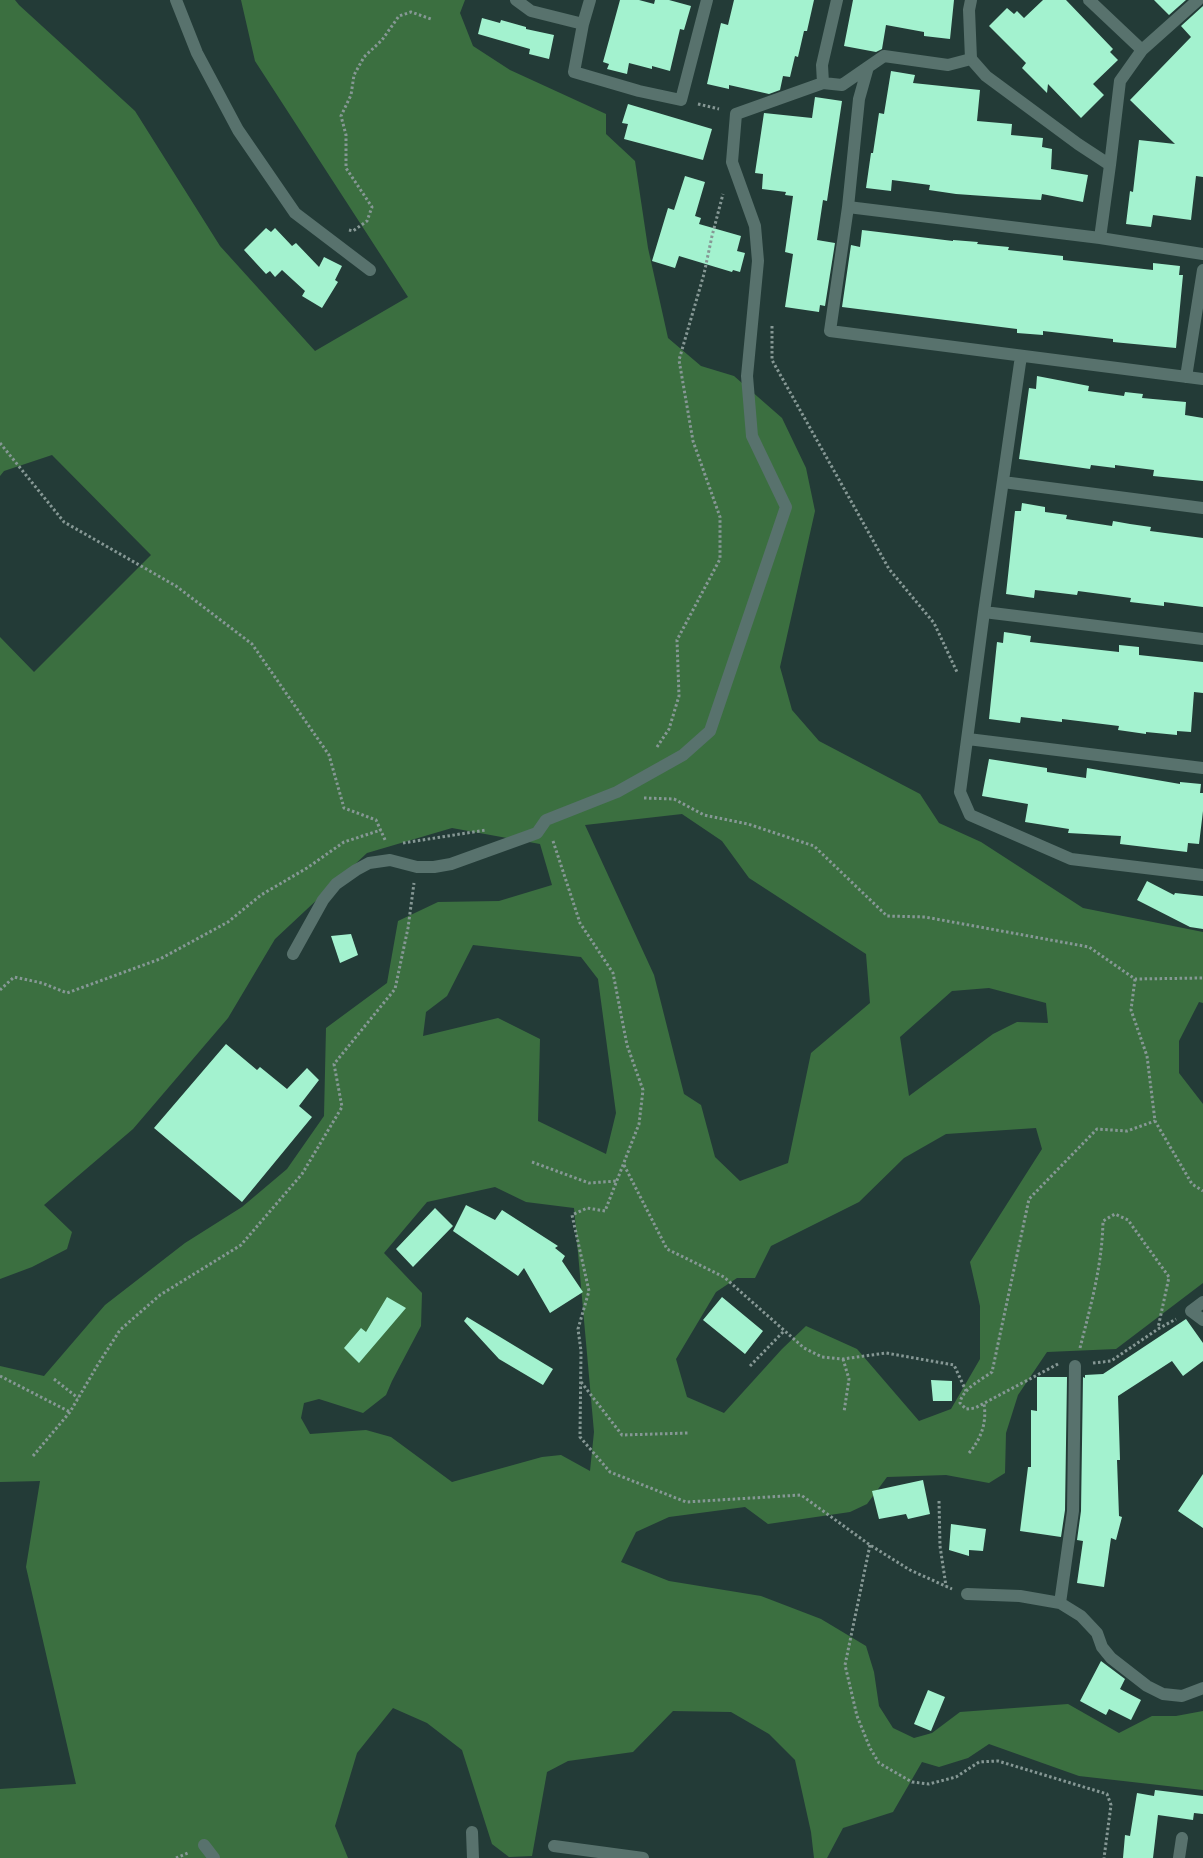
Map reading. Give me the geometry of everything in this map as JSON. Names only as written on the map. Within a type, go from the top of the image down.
[{"type":"street","points":[[176,0],[197,53],[238,130],[295,213],[370,270]]},
{"type":"street","points":[[516,0],[531,11],[583,24]]},
{"type":"street","points":[[590,0],[583,24],[574,72],[639,91],[681,100],[707,0]]},
{"type":"street","points":[[823,83],[822,65],[837,0]]},
{"type":"street","points":[[971,0],[969,10],[971,59],[986,76],[1078,144],[1110,165]]},
{"type":"street","points":[[1089,0],[1142,50]]},
{"type":"street","points":[[1100,238],[1120,81],[1142,50],[1198,0]]},
{"type":"street","points":[[293,954],[323,900],[336,884],[356,870],[369,864],[390,860],[416,867],[434,867],[451,864],[502,847],[537,833],[546,820],[617,792],[683,755],[710,731],[786,507],[752,436],[747,376],[758,261],[755,226],[732,162],[736,114],[823,83],[842,84],[884,56],[948,65],[971,59]]},
{"type":"street","points":[[868,67],[858,99],[848,207],[830,331],[1203,379]]},
{"type":"street","points":[[848,207],[1100,238],[1203,254]]},
{"type":"street","points":[[1186,377],[1203,270]]},
{"type":"street","points":[[1021,356],[960,792],[970,815],[1071,860],[1203,875]]},
{"type":"street","points":[[1003,482],[1203,508]]},
{"type":"street","points":[[984,612],[1203,639]]},
{"type":"street","points":[[968,739],[1203,768]]},
{"type":"street","points":[[1203,1302],[1191,1310],[1203,1320]]},
{"type":"street","points":[[1060,1602],[1073,1511],[1075,1366]]},
{"type":"street","points":[[967,1594],[1020,1596],[1060,1602],[1081,1616],[1097,1633],[1102,1647],[1111,1658],[1146,1686],[1163,1694],[1182,1696],[1203,1688]]},
{"type":"street","points":[[472,1832],[473,1858]]},
{"type":"street","points":[[1179,1858],[1182,1838]]},
{"type":"street","points":[[204,1845],[214,1858]]},
{"type":"street","points":[[554,1846],[643,1858]]},
{"type":"path","points":[[331,239],[340,234],[343,229],[353,231],[367,221],[372,207],[346,168],[346,135],[341,116],[351,95],[354,74],[364,57],[382,40],[399,16],[411,12],[431,19]]},
{"type":"path","points":[[681,100],[736,114]]},
{"type":"path","points":[[653,753],[669,729],[679,696],[677,640],[720,559],[720,517],[693,441],[679,360],[704,274],[732,162]]},
{"type":"path","points":[[772,322],[772,360],[889,569],[934,623],[972,704]]},
{"type":"path","points":[[0,443],[64,522],[176,586],[252,644],[329,755],[344,808],[376,820],[387,844]]},
{"type":"path","points":[[638,798],[674,799],[704,815],[748,824],[814,846],[887,916],[925,917],[1089,947],[1135,979],[1203,978]]},
{"type":"path","points":[[546,820],[580,923],[613,973],[628,1044],[643,1090],[639,1124],[604,1210],[587,1208],[572,1215],[589,1291],[578,1329],[581,1351],[580,1437],[610,1472],[686,1502],[801,1495],[870,1545],[910,1570],[946,1587],[967,1594]]},
{"type":"path","points":[[0,990],[14,977],[42,983],[67,992],[160,959],[228,922],[261,895],[307,868],[344,842],[381,830]]},
{"type":"path","points":[[396,844],[489,830]]},
{"type":"path","points":[[33,1456],[70,1412],[120,1330],[160,1296],[241,1245],[302,1174],[342,1107],[334,1064],[395,989],[408,928],[416,867]]},
{"type":"path","points":[[1135,979],[1131,1010],[1147,1056],[1155,1121],[1192,1184],[1203,1191]]},
{"type":"path","points":[[1155,1121],[1127,1131],[1097,1129],[1029,1199],[992,1372],[966,1391],[961,1397],[960,1403],[966,1409],[975,1408],[1065,1361],[1075,1366],[1111,1360],[1191,1310]]},
{"type":"path","points":[[532,1162],[589,1182],[617,1181]]},
{"type":"path","points":[[624,1164],[667,1249],[724,1277],[804,1348],[822,1357],[843,1359],[886,1353],[954,1365],[966,1391]]},
{"type":"path","points":[[1075,1366],[1097,1281],[1102,1249],[1103,1221],[1115,1214],[1128,1220],[1169,1277],[1158,1329]]},
{"type":"path","points":[[750,1366],[784,1331]]},
{"type":"path","points":[[843,1359],[849,1378],[844,1412]]},
{"type":"path","points":[[0,1376],[70,1412]]},
{"type":"path","points":[[54,1379],[78,1398]]},
{"type":"path","points":[[580,1382],[622,1435],[689,1433]]},
{"type":"path","points":[[968,1453],[980,1437],[986,1416],[984,1404]]},
{"type":"path","points":[[939,1501],[940,1546],[946,1587]]},
{"type":"path","points":[[870,1545],[845,1665],[858,1716],[870,1748],[879,1763],[912,1782],[929,1784],[956,1777],[979,1762],[998,1761],[1107,1794],[1110,1805],[1104,1858]]},
{"type":"green space","points":[[0,0],[15,0],[135,111],[220,246],[315,351],[408,297],[255,61],[241,0],[465,0],[460,13],[473,46],[510,70],[606,114],[606,134],[635,161],[648,248],[668,338],[701,366],[734,376],[782,418],[806,468],[815,511],[780,667],[792,710],[819,741],[920,794],[939,823],[981,842],[1083,908],[1203,932],[1203,1003],[1199,1002],[1179,1041],[1179,1073],[1203,1104],[1203,1283],[1116,1349],[1047,1352],[1018,1395],[1006,1433],[1005,1473],[989,1483],[946,1475],[887,1477],[867,1504],[850,1512],[768,1524],[745,1507],[669,1517],[636,1532],[621,1562],[669,1581],[761,1596],[821,1619],[866,1646],[874,1672],[879,1706],[893,1728],[914,1738],[932,1733],[960,1712],[1068,1704],[1119,1733],[1152,1716],[1176,1716],[1203,1711],[1203,1790],[1079,1776],[989,1744],[968,1758],[939,1767],[922,1762],[893,1812],[843,1828],[827,1858],[814,1858],[811,1832],[795,1760],[769,1734],[731,1712],[673,1711],[633,1752],[568,1761],[547,1772],[532,1856],[509,1857],[492,1844],[462,1750],[427,1723],[393,1708],[357,1753],[335,1826],[348,1858],[0,1858],[0,1789],[76,1784],[26,1567],[40,1481],[0,1482],[0,1366],[44,1376],[105,1305],[185,1243],[242,1207],[287,1169],[324,1116],[326,1028],[387,983],[398,921],[438,902],[499,901],[552,885],[540,844],[452,828],[367,853],[275,939],[228,1018],[133,1129],[44,1205],[72,1232],[67,1249],[32,1267],[0,1279],[0,637],[34,672],[151,555],[52,455],[4,471],[0,476]],"holes":[[[682,814],[722,841],[749,878],[866,954],[870,1003],[811,1053],[788,1163],[740,1181],[715,1157],[701,1105],[684,1094],[654,975],[585,825]],[[473,945],[581,957],[598,979],[616,1113],[606,1154],[538,1121],[540,1039],[498,1018],[423,1036],[426,1012],[447,996]],[[989,988],[1046,1003],[1048,1023],[1017,1022],[993,1034],[909,1096],[900,1037],[952,991]],[[1036,1128],[1042,1149],[970,1262],[980,1306],[980,1359],[951,1409],[919,1421],[857,1349],[806,1326],[782,1349],[724,1413],[687,1397],[676,1359],[716,1292],[737,1278],[755,1278],[771,1246],[859,1202],[904,1158],[946,1134]],[[495,1187],[526,1202],[574,1208],[594,1432],[590,1471],[561,1455],[542,1457],[452,1482],[391,1437],[366,1430],[310,1434],[301,1418],[304,1403],[319,1399],[363,1413],[386,1395],[421,1326],[422,1293],[384,1253],[427,1202]]]},
{"type":"building","points":[[620,0],[639,0],[654,4],[655,0],[669,0],[691,6],[684,30],[680,29],[670,71],[629,63],[627,74],[607,69],[609,64],[603,62]]},
{"type":"building","points":[[734,0],[814,0],[807,31],[804,31],[798,57],[795,56],[790,77],[783,76],[780,90],[769,94],[729,85],[729,89],[707,84],[721,23],[728,25]]},
{"type":"building","points":[[853,0],[954,0],[950,39],[924,36],[924,32],[886,25],[882,49],[876,52],[844,46]]},
{"type":"building","points":[[1043,0],[1066,0],[1113,49],[1110,52],[1118,60],[1093,84],[1104,95],[1081,118],[1048,84],[1047,93],[1022,68],[1026,63],[989,26],[1007,8],[1014,14],[1017,11],[1024,18]]},
{"type":"building","points":[[1154,0],[1186,0],[1169,15]]},
{"type":"building","points":[[1203,6],[1203,177],[1196,176],[1191,220],[1153,215],[1151,227],[1126,224],[1130,191],[1133,192],[1139,140],[1175,144],[1130,100],[1191,37],[1181,26]]},
{"type":"building","points":[[482,18],[500,23],[501,20],[526,27],[526,29],[554,35],[549,59],[529,54],[530,49],[478,34]]},
{"type":"building","points":[[891,71],[915,75],[913,83],[980,90],[977,121],[1012,124],[1011,135],[1043,138],[1042,147],[1052,149],[1051,169],[1088,175],[1083,202],[1042,194],[1041,200],[956,194],[929,190],[930,185],[892,180],[891,191],[866,188],[879,113],[884,114]]},
{"type":"building","points":[[815,97],[842,101],[827,201],[823,200],[817,240],[835,243],[825,306],[820,305],[819,312],[785,307],[793,254],[785,252],[793,196],[785,195],[786,192],[762,189],[763,174],[755,173],[764,113],[812,118]]},
{"type":"building","points":[[628,104],[712,129],[703,160],[624,139],[628,124],[622,123]]},
{"type":"building","points":[[685,176],[705,182],[695,216],[701,218],[699,224],[741,236],[737,251],[745,253],[740,272],[733,270],[732,272],[679,256],[675,268],[652,261],[668,208],[674,210]]},
{"type":"building","points":[[266,228],[271,232],[275,228],[292,246],[296,243],[319,267],[324,257],[342,266],[335,280],[338,282],[322,308],[302,296],[305,291],[282,270],[275,277],[270,271],[266,274],[244,250]]},
{"type":"building","points":[[862,230],[953,241],[978,242],[977,244],[1009,247],[1008,250],[1063,256],[1063,260],[1153,270],[1153,263],[1180,266],[1179,275],[1183,275],[1176,348],[1113,342],[1113,339],[1043,331],[1043,335],[1017,333],[1017,329],[842,307],[851,245],[860,247]]},
{"type":"building","points":[[1037,376],[1089,386],[1088,391],[1124,396],[1125,392],[1143,394],[1142,398],[1186,402],[1185,415],[1203,418],[1203,481],[1153,476],[1154,470],[1115,465],[1115,468],[1091,465],[1090,469],[1019,459],[1029,388],[1036,389]]},
{"type":"building","points":[[1022,503],[1045,507],[1045,512],[1067,515],[1066,519],[1112,526],[1113,521],[1151,527],[1150,531],[1203,538],[1203,607],[1164,602],[1164,606],[1130,602],[1131,598],[1078,591],[1077,595],[1035,590],[1034,598],[1006,594],[1015,511],[1021,511]]},
{"type":"building","points":[[1004,632],[1031,636],[1030,642],[1119,652],[1119,645],[1139,647],[1139,655],[1203,662],[1203,693],[1194,692],[1191,732],[1177,731],[1177,735],[1146,732],[1146,734],[1118,730],[1119,726],[1062,719],[1062,722],[1021,717],[1020,723],[989,719],[997,642],[1003,643]]},
{"type":"building","points":[[989,759],[1047,768],[1047,772],[1086,778],[1087,768],[1180,784],[1180,782],[1201,784],[1200,793],[1203,793],[1203,811],[1199,844],[1188,843],[1187,852],[1120,844],[1121,836],[1068,833],[1069,829],[1025,822],[1028,804],[982,796]]},
{"type":"building","points":[[1147,881],[1174,895],[1175,893],[1203,896],[1203,929],[1190,927],[1137,900]]},
{"type":"building","points":[[351,934],[358,955],[340,963],[331,936]]},
{"type":"building","points":[[226,1044],[257,1070],[260,1067],[287,1089],[307,1068],[319,1080],[299,1106],[312,1117],[242,1202],[154,1128]]},
{"type":"building","points":[[466,1205],[495,1220],[502,1210],[558,1246],[555,1248],[565,1256],[562,1261],[583,1292],[550,1313],[524,1268],[518,1276],[453,1231]]},
{"type":"building","points":[[435,1208],[453,1226],[413,1267],[396,1249]]},
{"type":"building","points":[[387,1297],[406,1308],[359,1363],[344,1348],[361,1328],[366,1332]]},
{"type":"building","points":[[722,1297],[763,1331],[745,1354],[703,1320]]},
{"type":"building","points":[[467,1317],[553,1369],[543,1385],[499,1359],[464,1321]]},
{"type":"building","points":[[1186,1319],[1203,1343],[1203,1361],[1183,1376],[1172,1361],[1118,1396],[1120,1460],[1117,1460],[1119,1516],[1122,1517],[1116,1540],[1111,1538],[1104,1587],[1077,1583],[1083,1541],[1077,1540],[1081,1511],[1083,1377],[1085,1378],[1085,1375],[1103,1374]]},
{"type":"building","points":[[1037,1377],[1067,1377],[1065,1510],[1061,1537],[1020,1531],[1028,1467],[1031,1467],[1031,1410],[1037,1411]]},
{"type":"building","points":[[931,1380],[952,1381],[952,1401],[933,1401]]},
{"type":"building","points":[[1203,1474],[1203,1528],[1178,1511]]},
{"type":"building","points":[[923,1480],[930,1514],[908,1519],[906,1514],[879,1519],[872,1491]]},
{"type":"building","points":[[951,1524],[986,1529],[983,1551],[969,1550],[969,1556],[949,1550]]},
{"type":"building","points":[[1101,1661],[1125,1679],[1120,1689],[1141,1700],[1131,1720],[1109,1709],[1106,1715],[1080,1701]]},
{"type":"building","points":[[928,1690],[945,1697],[931,1731],[914,1724]]},
{"type":"building","points":[[1155,1790],[1203,1796],[1203,1814],[1194,1813],[1193,1820],[1158,1815],[1153,1858],[1123,1858],[1125,1835],[1130,1836],[1137,1793],[1154,1796]]}]
